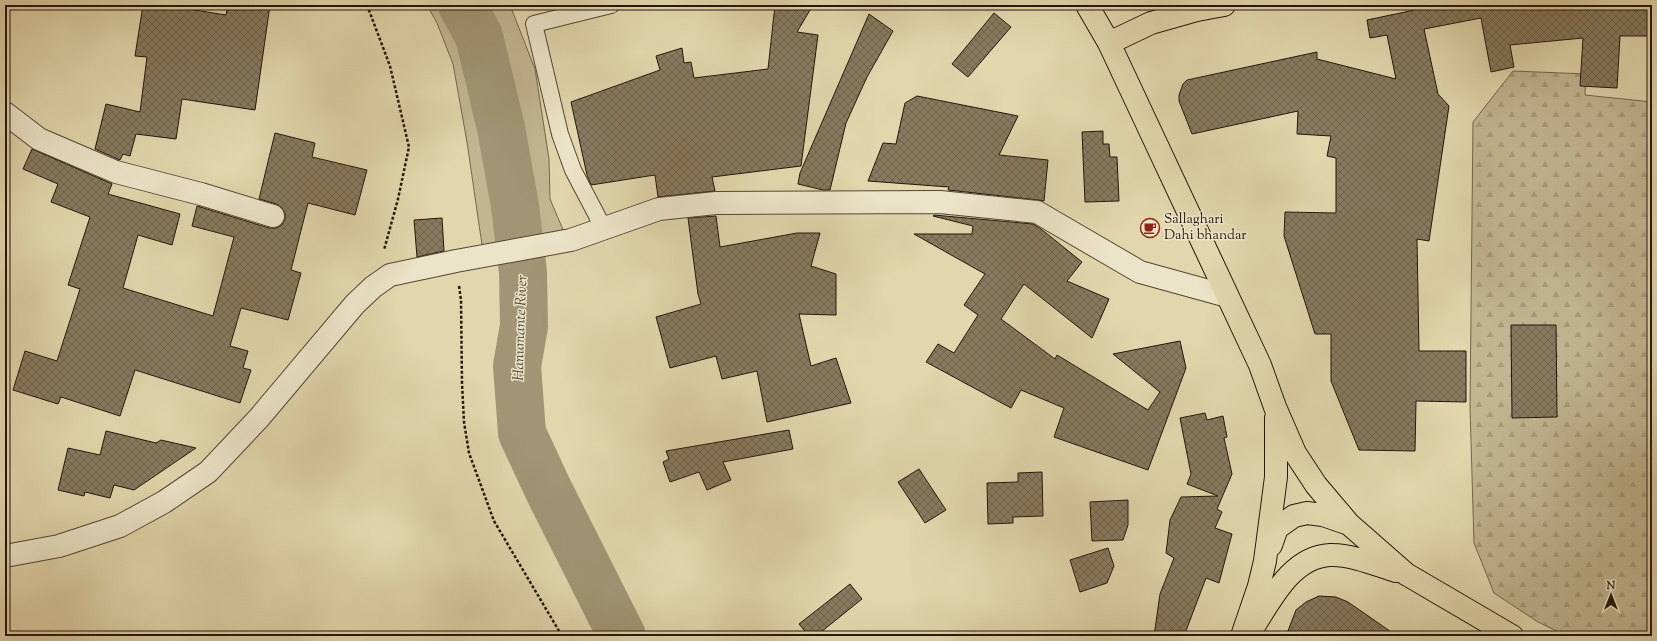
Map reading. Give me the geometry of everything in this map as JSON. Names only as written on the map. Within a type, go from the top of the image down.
[{"type":"main road","points":[[1087,5],[1109,43],[1260,365],[1275,407],[1295,453],[1316,485],[1349,524],[1406,574],[1512,636]]},
{"type":"main road","points":[[1109,43],[1151,23],[1198,10],[1224,5]]},
{"type":"main road","points":[[1265,562],[1276,477],[1275,407]]},
{"type":"main road","points":[[1242,636],[1259,586],[1276,528],[1294,516],[1308,513],[1323,515],[1349,524]]},
{"type":"main road","points":[[1247,636],[1285,581],[1294,571],[1311,560],[1330,555],[1360,559],[1406,574]]},
{"type":"street","points":[[5,112],[39,139],[116,172],[201,194],[273,216]]},
{"type":"street","points":[[5,556],[59,546],[120,526],[164,502],[208,472],[259,418],[355,304],[372,287],[390,275],[464,259],[571,240],[659,209],[716,203],[940,202],[1037,212],[1140,272],[1227,296]]},
{"type":"lane","points":[[604,229],[573,170],[560,134],[534,24],[611,5]]},
{"type":"path","points":[[367,5],[390,66],[409,147],[387,242],[372,287]]},
{"type":"path","points":[[464,259],[462,300],[462,384],[464,422],[469,453],[494,521],[562,636]]},
{"type":"green space","points":[[427,5],[510,5],[535,69],[549,159],[550,199],[564,232],[482,245],[467,142],[453,64],[437,23]]},
{"type":"green space","points":[[1513,71],[1586,74],[1585,95],[1652,102],[1652,636],[1567,636],[1538,622],[1494,593],[1474,543],[1470,407],[1473,122]]},
{"type":"building","points":[[143,5],[163,5],[226,15],[228,5],[270,5],[255,110],[182,99],[176,139],[136,134],[130,156],[123,154],[120,160],[95,149],[106,104],[140,112],[147,57],[135,56]]},
{"type":"building","points":[[775,5],[813,5],[797,32],[818,35],[801,166],[712,177],[715,191],[658,197],[655,175],[591,185],[587,175],[571,102],[660,70],[656,56],[682,48],[684,63],[691,62],[694,78],[768,69]]},
{"type":"building","points":[[1424,5],[1652,5],[1652,36],[1620,36],[1617,88],[1580,86],[1583,38],[1510,45],[1514,67],[1491,72],[1481,18],[1424,29],[1438,94],[1449,106],[1429,241],[1417,239],[1419,351],[1466,351],[1466,402],[1416,401],[1415,451],[1359,450],[1331,381],[1331,334],[1315,334],[1284,236],[1285,212],[1336,213],[1336,158],[1327,156],[1331,136],[1297,134],[1298,111],[1192,134],[1179,101],[1179,95],[1183,84],[1187,80],[1317,52],[1317,59],[1396,79],[1387,35],[1370,38],[1367,20],[1424,8]]},
{"type":"building","points":[[994,13],[1011,27],[968,77],[952,64]]},
{"type":"building","points":[[869,14],[893,31],[867,77],[846,123],[830,190],[823,190],[798,184],[800,173]]},
{"type":"building","points":[[917,96],[1018,116],[999,155],[1048,160],[1044,201],[948,190],[949,187],[868,181],[883,143],[896,144],[905,103]]},
{"type":"building","points":[[1103,131],[1103,144],[1109,144],[1110,157],[1117,157],[1119,201],[1085,202],[1082,132]]},
{"type":"building","points":[[275,133],[315,143],[312,157],[367,170],[355,215],[308,203],[291,270],[301,273],[288,320],[241,308],[230,346],[248,351],[243,368],[251,370],[240,403],[135,370],[120,416],[61,397],[58,404],[13,390],[25,351],[57,361],[80,289],[68,285],[90,217],[51,202],[58,184],[23,169],[32,149],[112,184],[108,194],[180,214],[172,245],[138,235],[123,288],[213,316],[234,237],[192,226],[197,206],[269,228],[276,228],[282,225],[285,219],[285,214],[282,208],[277,204],[259,199]]},
{"type":"building","points":[[716,216],[720,247],[797,233],[820,233],[811,266],[836,274],[836,315],[799,314],[811,366],[836,358],[851,403],[767,422],[757,371],[722,379],[716,356],[670,368],[656,317],[701,304],[698,294],[688,218]]},
{"type":"building","points":[[933,216],[1033,224],[1082,262],[1067,281],[1109,299],[1092,338],[1024,284],[1001,319],[1055,359],[1057,355],[1148,410],[1160,392],[1113,354],[1180,341],[1186,368],[1148,470],[1054,437],[1064,408],[1021,390],[1011,408],[926,362],[938,344],[954,353],[978,315],[964,305],[985,274],[914,234],[972,234],[973,226]]},
{"type":"building","points":[[442,218],[444,251],[417,257],[414,220]]},
{"type":"building","points":[[1511,325],[1556,325],[1557,417],[1512,418]]},
{"type":"building","points":[[1205,413],[1207,420],[1223,416],[1227,437],[1224,438],[1232,474],[1217,509],[1222,512],[1215,528],[1232,534],[1219,583],[1206,578],[1184,636],[1154,636],[1160,594],[1174,558],[1166,553],[1170,520],[1181,497],[1218,496],[1187,484],[1191,474],[1180,418]]},
{"type":"building","points":[[789,430],[793,449],[723,462],[731,480],[707,490],[699,472],[670,482],[663,462],[669,459],[666,451]]},
{"type":"building","points":[[106,431],[156,443],[161,440],[196,448],[134,490],[114,485],[110,498],[85,492],[84,496],[58,490],[68,448],[100,455]]},
{"type":"building","points":[[919,469],[946,510],[925,523],[898,482]]},
{"type":"building","points":[[1042,472],[1043,516],[1013,517],[1013,523],[988,524],[987,483],[1018,482],[1018,473]]},
{"type":"building","points":[[1128,500],[1128,525],[1123,540],[1092,541],[1090,502]]},
{"type":"building","points":[[1108,548],[1114,566],[1107,583],[1080,592],[1070,560]]},
{"type":"building","points":[[850,584],[862,599],[816,636],[809,636],[799,624]]},
{"type":"building","points":[[1319,596],[1336,597],[1348,602],[1397,636],[1286,636],[1296,610],[1306,602]]},
{"type":"waterway","name":"Hanumante River","points":[[462,5],[479,36],[501,128],[515,206],[523,272],[524,326],[517,366],[522,433],[548,489],[622,636]]},
{"type":"place","name":"Sallaghari Dahi bhandar","points":[[1150,228]]}]
